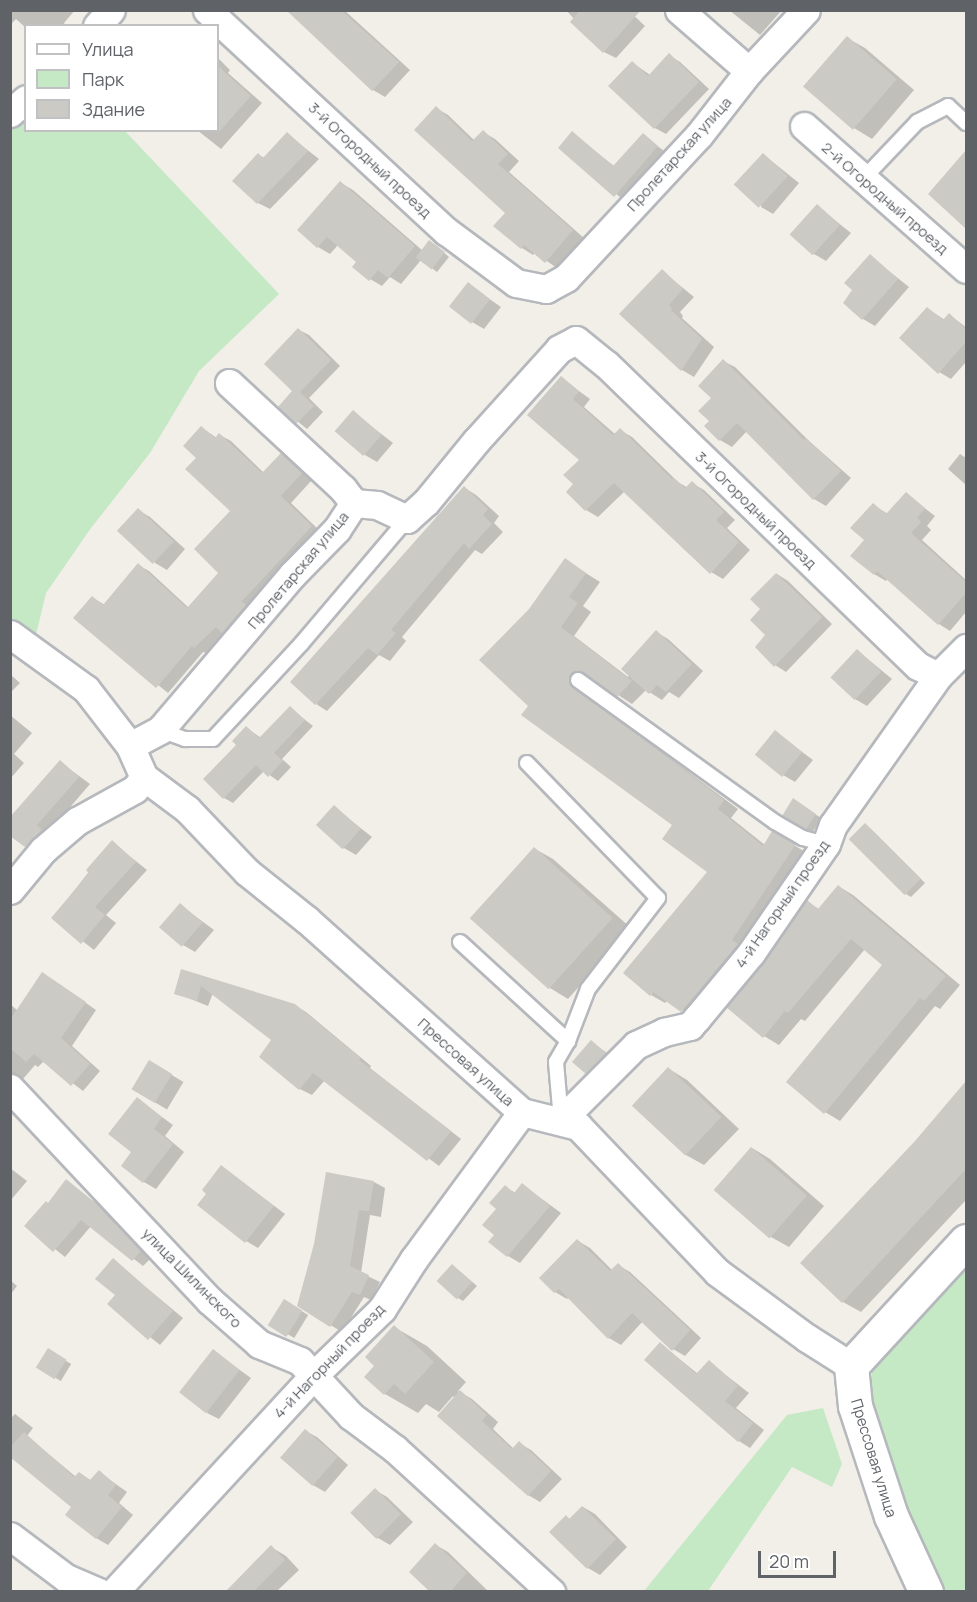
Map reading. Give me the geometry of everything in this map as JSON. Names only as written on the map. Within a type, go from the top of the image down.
[{"type":"street","points":[[99,24],[111,10]]},
{"type":"street","name":"3-й Огородный проезд","points":[[207,10],[446,231],[516,283],[546,289]]},
{"type":"street","points":[[679,10],[749,71]]},
{"type":"street","name":"Пролетарская улица","points":[[546,289],[566,278],[699,135],[749,71],[806,10]]},
{"type":"street","points":[[10,113],[24,101]]},
{"type":"street","name":"2-й Огородный проезд","points":[[804,126],[966,270]]},
{"type":"street","name":"3-й Огородный проезд","points":[[407,519],[426,502],[476,441],[559,349],[576,340],[606,364],[918,666],[938,676]]},
{"type":"street","points":[[229,383],[343,489],[354,503]]},
{"type":"street","name":"Пролетарская улица","points":[[130,747],[160,730],[292,575],[337,529],[354,503],[377,506],[407,519]]},
{"type":"street","name":"Прессовая улица","points":[[10,634],[86,689],[130,747],[144,777],[187,809],[247,872],[307,920],[522,1113],[561,1120],[578,1126],[717,1272],[807,1338],[851,1366],[855,1406],[891,1516],[926,1592]]},
{"type":"street","name":"4-й Нагорный проезд","points":[[561,1120],[636,1045],[664,1032],[690,1026],[697,1018],[751,952],[826,844],[833,825],[938,676],[966,648]]},
{"type":"street","points":[[10,890],[43,850],[69,828],[135,789],[144,777]]},
{"type":"street","name":"улица Шилинского","points":[[10,1088],[209,1300],[259,1344],[300,1361],[351,1416],[395,1449],[551,1592]]},
{"type":"street","name":"4-й Нагорный проезд","points":[[114,1592],[314,1376],[382,1309],[414,1259],[522,1113]]},
{"type":"street","points":[[851,1366],[966,1241]]},
{"type":"street","points":[[10,1536],[66,1578],[99,1592]]},
{"type":"lane","points":[[863,179],[917,122],[948,106],[966,123]]},
{"type":"lane","points":[[160,730],[185,739],[213,739],[302,643],[407,519]]},
{"type":"lane","points":[[578,680],[775,822],[803,838],[826,844]]},
{"type":"lane","points":[[527,763],[658,898],[588,989],[568,1041],[555,1062],[561,1120]]},
{"type":"lane","points":[[460,942],[568,1041]]},
{"type":"green space","points":[[24,114],[24,132],[126,132],[279,294],[199,371],[150,453],[91,528],[46,593],[34,643],[10,624],[10,127]]},
{"type":"green space","points":[[966,1255],[966,1591],[938,1591],[898,1510],[870,1404],[872,1372],[883,1345]]},
{"type":"green space","points":[[823,1408],[842,1464],[832,1487],[792,1467],[708,1591],[644,1591],[787,1415]]},
{"type":"building","points":[[286,10],[341,10],[399,62],[372,91]]},
{"type":"building","points":[[580,10],[641,10],[603,53],[570,22]]},
{"type":"building","points":[[847,36],[897,79],[853,130],[803,87]]},
{"type":"building","points":[[669,53],[699,82],[654,129],[608,86],[632,61],[648,76]]},
{"type":"building","points":[[219,67],[251,96],[219,132]]},
{"type":"building","points":[[436,106],[472,141],[483,130],[508,154],[498,164],[573,230],[545,263],[524,245],[521,249],[493,226],[505,213],[414,130]]},
{"type":"building","points":[[572,131],[613,166],[643,133],[658,146],[614,197],[558,148]]},
{"type":"building","points":[[287,132],[308,151],[257,204],[232,181],[258,153],[263,158]]},
{"type":"building","points":[[966,150],[966,229],[928,194]]},
{"type":"building","points":[[763,153],[788,176],[759,208],[734,184]]},
{"type":"building","points":[[340,181],[415,246],[388,278],[378,270],[369,281],[352,267],[356,262],[327,237],[317,248],[297,230]]},
{"type":"building","points":[[817,204],[840,225],[813,255],[790,234]]},
{"type":"building","points":[[429,240],[445,252],[432,270],[416,258]]},
{"type":"building","points":[[870,254],[898,279],[862,320],[843,303],[852,290],[844,283]]},
{"type":"building","points":[[662,269],[683,289],[669,305],[671,310],[702,339],[681,371],[619,314]]},
{"type":"building","points":[[468,282],[490,299],[471,324],[449,306]]},
{"type":"building","points":[[927,307],[943,320],[949,313],[966,329],[966,342],[938,374],[899,338]]},
{"type":"building","points":[[298,328],[331,360],[300,392],[314,406],[296,424],[278,407],[292,391],[264,364]]},
{"type":"building","points":[[723,359],[804,440],[806,438],[841,471],[813,500],[737,423],[719,441],[704,426],[709,421],[698,411],[711,398],[698,386]]},
{"type":"building","points":[[561,376],[579,391],[573,399],[613,435],[620,428],[672,479],[674,478],[685,488],[692,481],[724,512],[716,520],[739,542],[710,574],[614,483],[585,511],[566,492],[573,484],[563,475],[579,460],[527,415]]},
{"type":"building","points":[[353,410],[382,435],[363,456],[335,431]]},
{"type":"building","points":[[201,426],[215,438],[219,433],[262,473],[281,453],[302,473],[281,496],[312,526],[242,601],[246,605],[222,633],[216,627],[194,648],[192,646],[156,688],[73,618],[92,596],[103,605],[138,563],[187,608],[218,573],[194,549],[230,511],[185,469],[196,458],[183,446]]},
{"type":"building","points":[[464,486],[488,509],[483,515],[492,524],[469,549],[464,543],[391,630],[396,633],[377,655],[368,648],[315,705],[290,682]]},
{"type":"building","points":[[906,492],[925,508],[917,518],[921,522],[911,533],[966,582],[966,593],[938,625],[877,571],[874,575],[850,556],[864,540],[850,528],[873,503],[886,514]]},
{"type":"building","points":[[138,508],[174,541],[153,564],[117,531]]},
{"type":"building","points":[[565,558],[586,573],[569,597],[578,603],[561,627],[632,681],[617,697],[579,671],[571,674],[570,684],[724,800],[718,809],[763,846],[772,831],[796,844],[732,940],[738,944],[681,1012],[653,992],[650,996],[623,973],[707,872],[662,839],[672,825],[521,715],[528,706],[479,660],[529,609]]},
{"type":"building","points":[[776,573],[822,617],[774,667],[755,647],[765,635],[750,620],[760,609],[750,599]]},
{"type":"building","points":[[656,630],[692,664],[666,692],[657,685],[649,694],[621,669]]},
{"type":"building","points":[[857,649],[881,672],[855,700],[830,678]]},
{"type":"building","points":[[290,706],[305,720],[274,753],[283,761],[268,777],[256,765],[223,799],[203,779],[236,745],[232,741],[246,726],[259,738]]},
{"type":"building","points":[[775,730],[802,752],[782,777],[755,755]]},
{"type":"building","points":[[60,760],[79,777],[37,825],[42,830],[25,847],[10,836],[10,817]]},
{"type":"building","points":[[793,798],[816,814],[806,829],[782,816]]},
{"type":"building","points":[[334,805],[361,829],[343,849],[316,825]]},
{"type":"building","points":[[865,823],[921,879],[905,895],[849,839]]},
{"type":"building","points":[[112,840],[136,862],[95,907],[105,915],[81,944],[51,918],[89,873],[86,870]]},
{"type":"building","points":[[534,847],[613,918],[549,989],[470,918]]},
{"type":"building","points":[[838,885],[946,976],[924,1001],[920,998],[824,1114],[786,1082],[882,965],[851,939],[788,1013],[785,1011],[763,1038],[726,1007],[764,962],[807,900],[818,909]]},
{"type":"building","points":[[180,903],[203,923],[182,947],[159,927]]},
{"type":"building","points":[[181,969],[295,1004],[361,1058],[359,1060],[451,1131],[427,1161],[313,1073],[299,1090],[259,1057],[271,1040],[201,986],[197,1001],[174,994]]},
{"type":"building","points":[[42,972],[86,1002],[61,1038],[90,1064],[71,1086],[34,1054],[26,1062],[10,1048],[10,1020]]},
{"type":"building","points":[[591,1040],[606,1053],[587,1075],[572,1062]]},
{"type":"building","points":[[149,1060],[172,1074],[155,1103],[131,1089]]},
{"type":"building","points":[[668,1067],[721,1117],[685,1156],[632,1106]]},
{"type":"building","points":[[966,1081],[966,1169],[842,1303],[800,1263],[915,1141]]},
{"type":"building","points":[[137,1097],[162,1117],[154,1129],[173,1144],[143,1183],[121,1166],[131,1152],[108,1134]]},
{"type":"building","points":[[751,1147],[807,1196],[769,1239],[714,1190]]},
{"type":"building","points":[[221,1165],[274,1206],[245,1243],[197,1205],[206,1194],[202,1190]]},
{"type":"building","points":[[326,1172],[374,1181],[369,1211],[359,1210],[350,1266],[369,1275],[360,1295],[352,1292],[330,1327],[297,1306],[314,1244]]},
{"type":"building","points":[[66,1179],[98,1205],[141,1251],[132,1261],[81,1220],[53,1252],[24,1226],[46,1201],[48,1203]]},
{"type":"building","points":[[522,1183],[550,1206],[507,1257],[488,1242],[494,1235],[482,1225],[496,1209],[489,1203],[505,1185],[514,1193]]},
{"type":"building","points":[[577,1239],[610,1271],[618,1263],[690,1330],[672,1351],[632,1313],[608,1339],[559,1289],[554,1293],[539,1278]]},
{"type":"building","points":[[113,1258],[173,1311],[148,1340],[107,1304],[115,1295],[95,1279]]},
{"type":"building","points":[[452,1264],[472,1282],[457,1299],[437,1281]]},
{"type":"building","points":[[284,1299],[303,1311],[286,1337],[268,1325]]},
{"type":"building","points":[[394,1325],[434,1362],[405,1394],[394,1384],[384,1395],[364,1377],[374,1366],[365,1357]]},
{"type":"building","points":[[660,1342],[696,1374],[709,1360],[738,1386],[725,1401],[753,1423],[738,1442],[644,1360]]},
{"type":"building","points":[[48,1348],[67,1360],[54,1379],[36,1368]]},
{"type":"building","points":[[213,1349],[240,1370],[206,1413],[179,1392]]},
{"type":"building","points":[[460,1390],[487,1415],[482,1421],[512,1449],[519,1441],[551,1471],[528,1496],[437,1416]]},
{"type":"building","points":[[305,1429],[337,1457],[313,1486],[280,1458]]},
{"type":"building","points":[[24,1432],[74,1477],[79,1472],[90,1480],[99,1470],[116,1485],[108,1495],[122,1507],[96,1539],[65,1515],[71,1507],[10,1457],[10,1447]]},
{"type":"building","points":[[375,1488],[401,1514],[376,1539],[350,1513]]},
{"type":"building","points":[[582,1506],[616,1539],[587,1569],[549,1532],[566,1515],[569,1519]]},
{"type":"building","points":[[435,1543],[467,1573],[450,1592],[430,1592],[409,1572]]},
{"type":"building","points":[[271,1545],[285,1560],[253,1592],[225,1592]]}]
